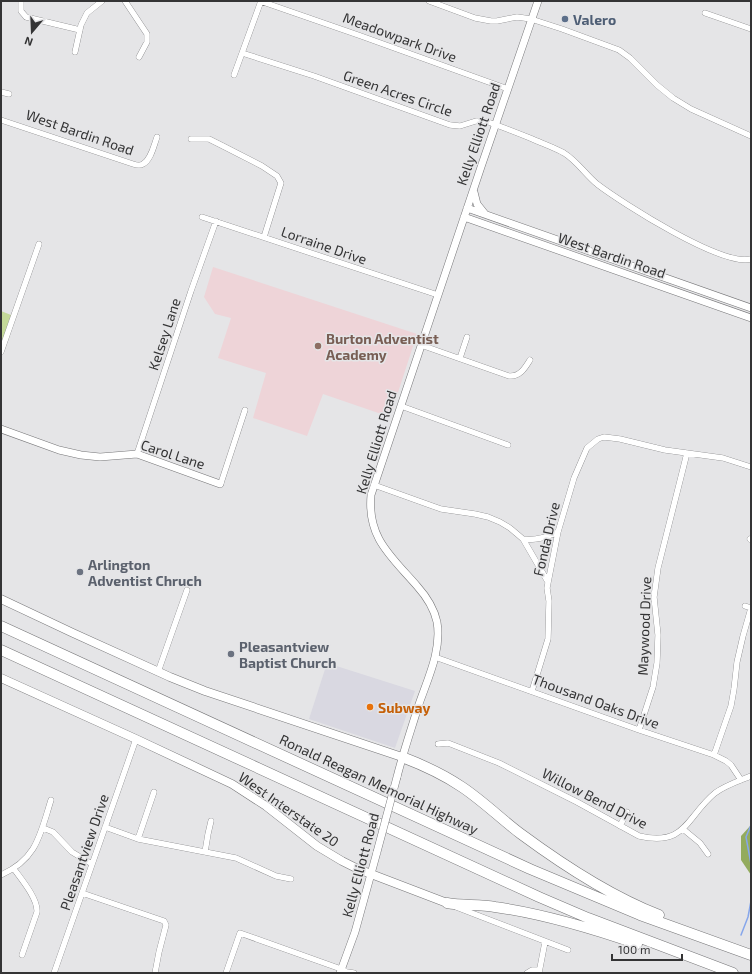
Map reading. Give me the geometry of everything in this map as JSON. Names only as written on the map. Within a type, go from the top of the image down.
[{"type":"highway","name":"Ronald Reagan Memorial Highway","points":[[1,626],[530,869],[640,915],[751,955]]},
{"type":"highway","points":[[1,650],[546,900],[588,918],[733,973]]},
{"type":"highway","points":[[402,757],[450,778],[478,798],[526,837],[579,873],[620,898],[654,913],[751,950]]},
{"type":"highway","points":[[447,903],[495,907],[580,926],[623,939],[688,963],[724,973]]},
{"type":"main road","points":[[1,599],[158,672],[207,692],[402,757]]},
{"type":"main road","name":"West Interstate 20","points":[[1,678],[136,738],[232,784],[266,806],[328,853],[358,869],[447,903]]},
{"type":"street","points":[[21,1],[20,6],[26,17],[80,30]]},
{"type":"street","points":[[75,52],[80,30],[87,13],[102,1]]},
{"type":"street","points":[[125,1],[147,34],[147,42],[139,57]]},
{"type":"street","points":[[234,75],[260,1]]},
{"type":"street","name":"Meadowpark Drive","points":[[260,1],[508,89]]},
{"type":"street","points":[[429,1],[475,18],[491,21],[517,17],[531,20],[562,29],[619,50],[630,58],[657,85],[673,98],[690,109],[751,136]]},
{"type":"street","name":"Kelly Elliott Road","points":[[344,972],[378,852],[402,757],[435,657],[438,635],[434,612],[419,588],[384,548],[375,531],[372,523],[370,508],[374,485],[538,1]]},
{"type":"street","points":[[705,13],[751,29]]},
{"type":"street","name":"Green Acres Circle","points":[[242,53],[314,76],[450,125],[460,126],[476,121],[485,121],[496,124],[557,149],[575,162],[596,183],[620,201],[699,246],[727,257],[741,260],[751,260]]},
{"type":"street","points":[[1,92],[9,94]]},
{"type":"street","name":"West Bardin Road","points":[[1,120],[140,166],[149,158],[157,137]]},
{"type":"street","points":[[191,139],[209,139],[262,166],[278,176],[281,184],[264,237]]},
{"type":"street","points":[[474,188],[477,204],[485,214]]},
{"type":"street","name":"West Bardin Road","points":[[467,208],[751,308]]},
{"type":"street","name":"Lorraine Drive","points":[[202,217],[438,295]]},
{"type":"street","name":"West Bardin Road","points":[[464,217],[751,318]]},
{"type":"street","name":"Kelsey Lane","points":[[137,454],[191,290],[216,222]]},
{"type":"street","points":[[459,234],[467,225],[477,222]]},
{"type":"street","points":[[1,352],[39,244]]},
{"type":"street","points":[[460,358],[467,337]]},
{"type":"street","points":[[421,345],[513,376],[521,372],[530,360]]},
{"type":"street","points":[[401,406],[508,445]]},
{"type":"street","points":[[221,484],[245,410]]},
{"type":"street","name":"Carol Lane","points":[[1,429],[59,450],[81,455],[100,457],[137,454],[221,484]]},
{"type":"street","name":"Fonda Drive","points":[[532,691],[548,639],[549,600],[547,588],[558,532],[574,478],[587,448],[604,437],[620,439],[665,450],[687,453]]},
{"type":"street","points":[[687,453],[723,458],[751,467]]},
{"type":"street","name":"Maywood Drive","points":[[639,730],[653,687],[657,663],[658,635],[654,597],[658,568],[687,453]]},
{"type":"street","points":[[374,485],[441,509],[488,517],[510,528],[523,539],[548,582]]},
{"type":"street","points":[[523,539],[529,540],[543,538],[558,532]]},
{"type":"street","points":[[158,672],[187,590]]},
{"type":"street","points":[[714,755],[730,706],[734,689],[737,662],[751,608],[745,606]]},
{"type":"street","name":"Thousand Oaks Drive","points":[[435,657],[639,730],[714,755],[731,765],[741,780]]},
{"type":"street","name":"Pleasantview Drive","points":[[54,973],[136,738]]},
{"type":"street","name":"Willow Bend Drive","points":[[438,744],[448,743],[499,763],[577,802],[639,836],[660,838],[680,832],[706,802],[716,793],[751,776]]},
{"type":"street","points":[[138,839],[154,792]]},
{"type":"street","points":[[1,875],[14,869],[32,852],[43,828],[51,800]]},
{"type":"street","points":[[620,826],[627,812]]},
{"type":"street","points":[[205,852],[211,821]]},
{"type":"street","points":[[105,827],[138,839],[236,858],[276,876],[291,879]]},
{"type":"street","points":[[43,828],[53,832],[72,852],[92,864]]},
{"type":"street","points":[[683,829],[700,843],[708,854]]},
{"type":"street","points":[[14,869],[37,906],[22,955]]},
{"type":"street","points":[[82,893],[164,921],[166,923],[155,973]]},
{"type":"street","name":"West Interstate 20","points":[[447,903],[568,950]]},
{"type":"street","points":[[226,973],[240,933],[344,972],[354,973]]},
{"type":"street","points":[[527,973],[532,970],[539,972],[546,942]]},
{"type":"shaded area","name":"Burton Adventist Academy","points":[[213,267],[417,334],[390,417],[323,394],[307,436],[253,418],[266,373],[218,358],[231,318],[215,314],[204,297]]},
{"type":"shaded area","points":[[327,663],[415,691],[395,748],[309,719]]},
{"type":"green space","points":[[1,311],[11,315],[1,345]]},
{"type":"green space","points":[[751,825],[751,875],[741,860],[741,836]]},
{"type":"waterway","points":[[751,825],[746,837],[751,864]]},
{"type":"waterway","points":[[741,935],[748,917],[751,901]]},
{"type":"place","name":"Valero","points":[[565,19]]},
{"type":"place","name":"Burton Adventist Academy","points":[[318,346]]},
{"type":"place","name":"Arlington Adventist Chruch","points":[[80,572]]},
{"type":"place","name":"Pleasantview Baptist Church","points":[[231,654]]},
{"type":"place","name":"Subway","points":[[370,707]]}]
